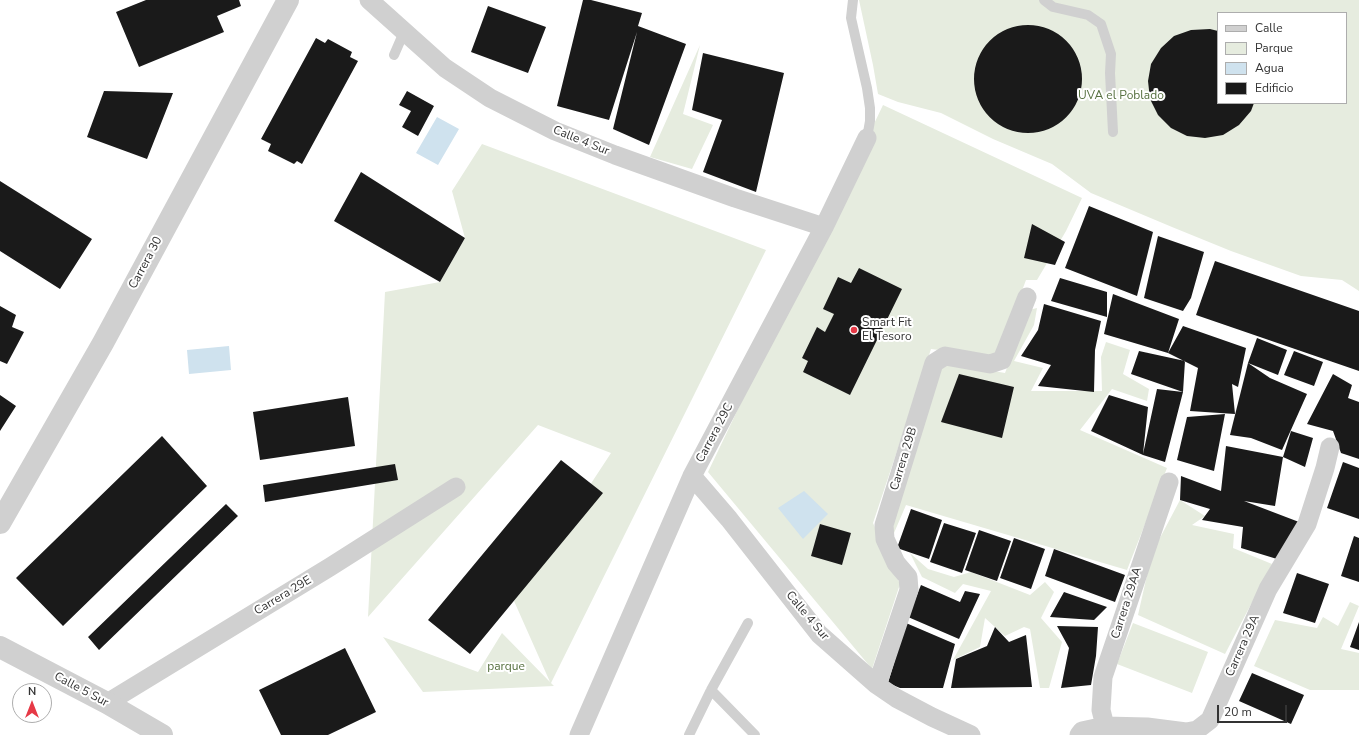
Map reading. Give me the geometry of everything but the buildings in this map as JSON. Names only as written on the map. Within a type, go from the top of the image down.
[{"type":"street","name":"Carrera 30","points":[[0,523],[103,342],[288,0]]},
{"type":"street","name":"Calle 4 Sur","points":[[369,0],[445,68],[490,98],[555,131],[615,155],[720,193],[824,227]]},
{"type":"street","name":"Carrera 29C","points":[[579,735],[692,476],[824,227],[867,138]]},
{"type":"street","name":"Carrera 29B","points":[[877,685],[909,590],[908,577],[896,563],[885,539],[884,525],[934,363],[945,356],[990,364],[1002,360],[1027,297]]},
{"type":"street","name":"Carrera 29A","points":[[1079,735],[1082,731],[1105,726],[1147,727],[1186,732],[1197,730],[1210,720],[1268,589],[1307,524],[1325,468],[1330,447]]},
{"type":"street","name":"Calle 4 Sur","points":[[692,476],[729,519],[819,634],[877,685],[896,698],[971,735]]},
{"type":"street","name":"Carrera 29AA","points":[[1105,726],[1101,710],[1103,677],[1169,482]]},
{"type":"street","name":"Carrera 29E","points":[[107,703],[330,567],[456,487]]},
{"type":"street","name":"Calle 5 Sur","points":[[0,647],[107,703],[162,735]]},
{"type":"lane","points":[[853,0],[851,18],[870,108],[870,121],[867,138]]},
{"type":"lane","points":[[1044,0],[1053,7],[1088,15],[1101,24],[1111,54],[1110,73],[1113,132]]},
{"type":"lane","points":[[394,56],[404,32]]},
{"type":"lane","points":[[689,735],[711,690],[748,623]]},
{"type":"lane","points":[[711,690],[755,735]]},
{"type":"green space","name":"UVA el Poblado","points":[[859,0],[1359,0],[1359,291],[1342,280],[1301,276],[1231,251],[1172,227],[1091,193],[1052,164],[993,139],[941,113],[898,102],[878,94]]},
{"type":"green space","points":[[700,45],[683,114],[713,125],[692,169],[650,157]]},
{"type":"green space","points":[[883,105],[1082,198],[1066,231],[1037,280],[1026,280],[997,357],[931,349],[873,523],[900,584],[872,669],[708,472]]},
{"type":"green space","name":"parque","points":[[482,144],[766,250],[551,683],[554,686],[423,692],[383,637],[478,672],[502,633],[550,682],[514,601],[611,453],[538,425],[368,617],[385,292],[440,282],[465,238],[452,191]]},
{"type":"green space","points":[[1037,308],[1034,325],[1014,361],[1043,368],[1031,391],[1102,391],[1101,357],[1106,342],[1130,350],[1123,374],[1149,389],[1147,401],[1112,389],[1080,430],[1167,468],[1127,570],[906,505],[894,533],[891,527],[942,362],[1005,373],[1029,310]]},
{"type":"green space","points":[[1180,500],[1205,516],[1192,525],[1234,534],[1233,548],[1272,564],[1225,654],[1138,615],[1152,553]]},
{"type":"green space","points":[[910,553],[928,569],[954,577],[971,572],[1030,595],[1045,582],[1054,592],[1041,618],[1062,642],[1049,688],[1040,688],[1030,629],[1024,627],[1005,636],[985,618],[980,647],[953,660],[991,591],[963,584],[955,593],[922,577]]},
{"type":"green space","points":[[1350,602],[1359,606],[1341,649],[1359,653],[1359,690],[1310,690],[1254,666],[1275,620],[1317,628],[1323,617],[1338,626]]},
{"type":"green space","points":[[1133,623],[1208,652],[1192,693],[1117,664]]},
{"type":"water","points":[[437,117],[459,129],[438,165],[416,153]]},
{"type":"water","points":[[229,346],[231,370],[189,374],[187,350]]},
{"type":"water","points":[[804,491],[828,514],[803,539],[778,508]]},
{"type":"place","name":"Smart Fit El Tesoro","points":[[854,330]]}]
